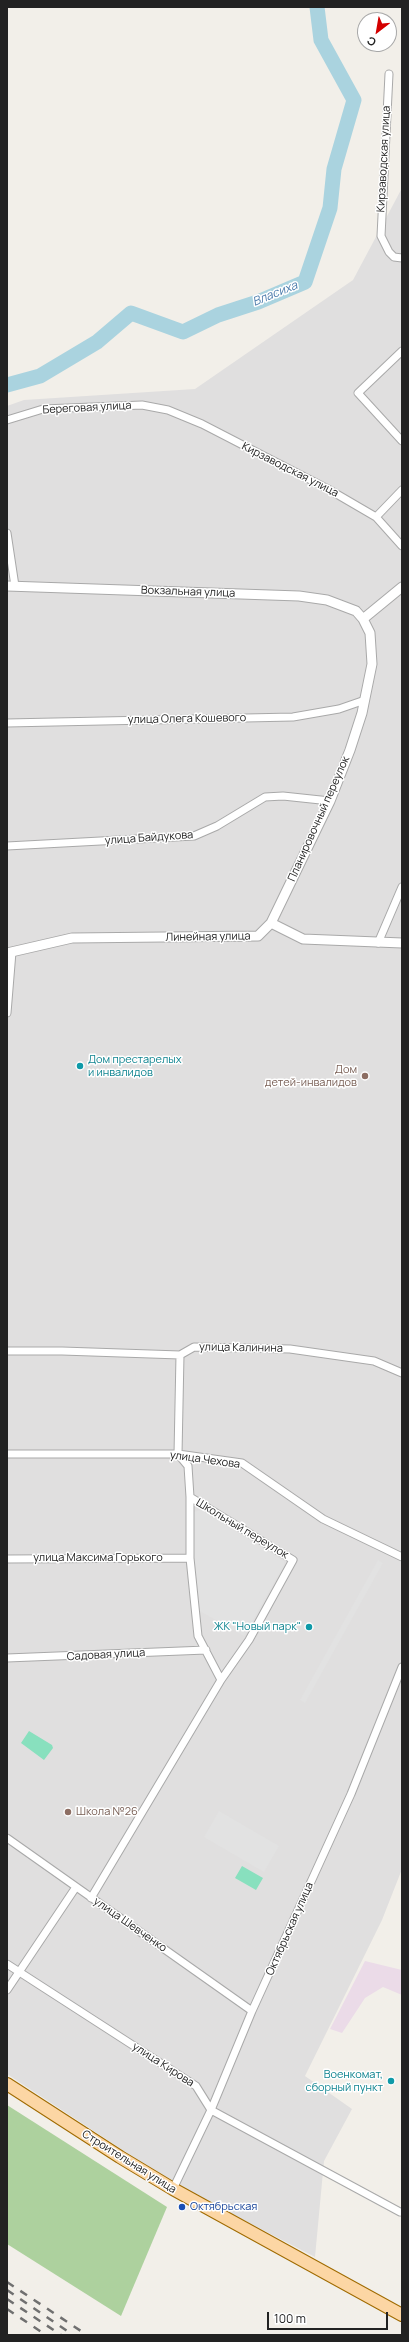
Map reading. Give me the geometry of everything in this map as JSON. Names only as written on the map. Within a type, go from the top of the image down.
[{"type":"main road","name":"Строительная улица","points":[[7,2084],[120,2158],[173,2189],[402,2315]]},
{"type":"street","name":"Кирзаводская улица","points":[[389,74],[381,236],[389,252],[394,256],[402,258]]},
{"type":"street","points":[[402,351],[358,393],[402,441]]},
{"type":"street","name":"Береговая улица","points":[[7,420],[43,409],[142,405],[168,410]]},
{"type":"street","name":"Кирзаводская улица","points":[[168,410],[202,424],[328,489],[376,517],[402,546]]},
{"type":"street","points":[[376,517],[402,490]]},
{"type":"street","points":[[7,533],[11,586]]},
{"type":"street","name":"Вокзальная улица","points":[[11,586],[299,596],[327,600],[356,611],[363,619]]},
{"type":"street","points":[[363,619],[401,591]]},
{"type":"street","name":"Планировочный переулок","points":[[271,923],[330,800],[350,750],[365,700],[372,664],[370,634],[363,619]]},
{"type":"street","name":"улица Олега Кошевого","points":[[7,723],[293,717],[339,709],[365,700]]},
{"type":"street","name":"улица Байдукова","points":[[7,846],[194,836],[217,826],[264,797],[282,796],[330,800]]},
{"type":"street","points":[[378,943],[402,887]]},
{"type":"street","points":[[271,923],[303,939],[402,943]]},
{"type":"street","name":"Линейная улица","points":[[9,952],[72,938],[258,936],[271,923]]},
{"type":"street","points":[[7,1013],[9,952]]},
{"type":"street","name":"улица Калинина","points":[[7,1352],[62,1351],[180,1356],[194,1347],[290,1350],[374,1361],[402,1373]]},
{"type":"street","points":[[180,1356],[178,1454],[188,1466],[190,1497]]},
{"type":"street","name":"улица Чехова","points":[[7,1454],[178,1454],[242,1463],[323,1519],[402,1558]]},
{"type":"street","name":"Школьный переулок","points":[[190,1497],[190,1558],[198,1636],[221,1680]]},
{"type":"street","name":"Школьный переулок","points":[[91,1898],[221,1680],[248,1640],[293,1560],[190,1497]]},
{"type":"street","name":"улица Максима Горького","points":[[7,1558],[190,1558]]},
{"type":"street","name":"Садовая улица","points":[[7,1658],[206,1650]]},
{"type":"street","name":"Октябрьская улица","points":[[173,2189],[211,2110],[252,2011],[351,1794],[402,1667]]},
{"type":"street","name":"улица Шевченко","points":[[7,1838],[252,2011]]},
{"type":"street","points":[[7,1990],[76,1887]]},
{"type":"street","name":"улица Кирова","points":[[7,1964],[196,2086],[211,2110],[400,2212]]},
{"type":"shaded area","points":[[402,188],[402,1869],[382,1920],[305,2076],[352,2109],[324,2161],[315,2257],[176,2185],[7,2074],[7,406],[24,400],[195,389],[353,280]]},
{"type":"shaded area","points":[[201,1510],[284,1561],[284,1565],[244,1636],[200,1611],[194,1563],[194,1512]]},
{"type":"shaded area","points":[[378,1560],[383,1563],[305,1703],[300,1700]]},
{"type":"shaded area","points":[[219,1811],[279,1846],[264,1872],[204,1837]]},
{"type":"shaded area","points":[[365,1961],[402,1970],[402,1995],[383,1987],[365,1998],[342,2033],[330,2029]]},
{"type":"green space","points":[[29,1731],[52,1745],[53,1748],[44,1760],[21,1743]]},
{"type":"green space","points":[[242,1866],[263,1878],[256,1890],[235,1878]]},
{"type":"green space","points":[[7,2105],[167,2207],[121,2316],[7,2244]]},
{"type":"waterway","name":"Власиха","points":[[7,385],[40,376],[97,342],[131,313],[183,332],[218,315],[258,302],[305,282],[330,208],[334,169],[354,100],[321,40],[317,7]]},
{"type":"railway","points":[[7,2282],[87,2335]]},
{"type":"railway","points":[[7,2290],[73,2335]]},
{"type":"railway","points":[[7,2299],[61,2335]]},
{"type":"railway","points":[[7,2309],[46,2335]]},
{"type":"place","name":"Дом престарелых и инвалидов","points":[[80,1066]]},
{"type":"place","name":"Дом детей-инвалидов","points":[[365,1076]]},
{"type":"place","name":"ЖК \"Новый парк\"","points":[[309,1627]]},
{"type":"place","name":"Школа №26","points":[[68,1812]]},
{"type":"place","name":"Военкомат, сборный пункт","points":[[391,2081]]},
{"type":"place","name":"Октябрьская","points":[[182,2207]]}]
